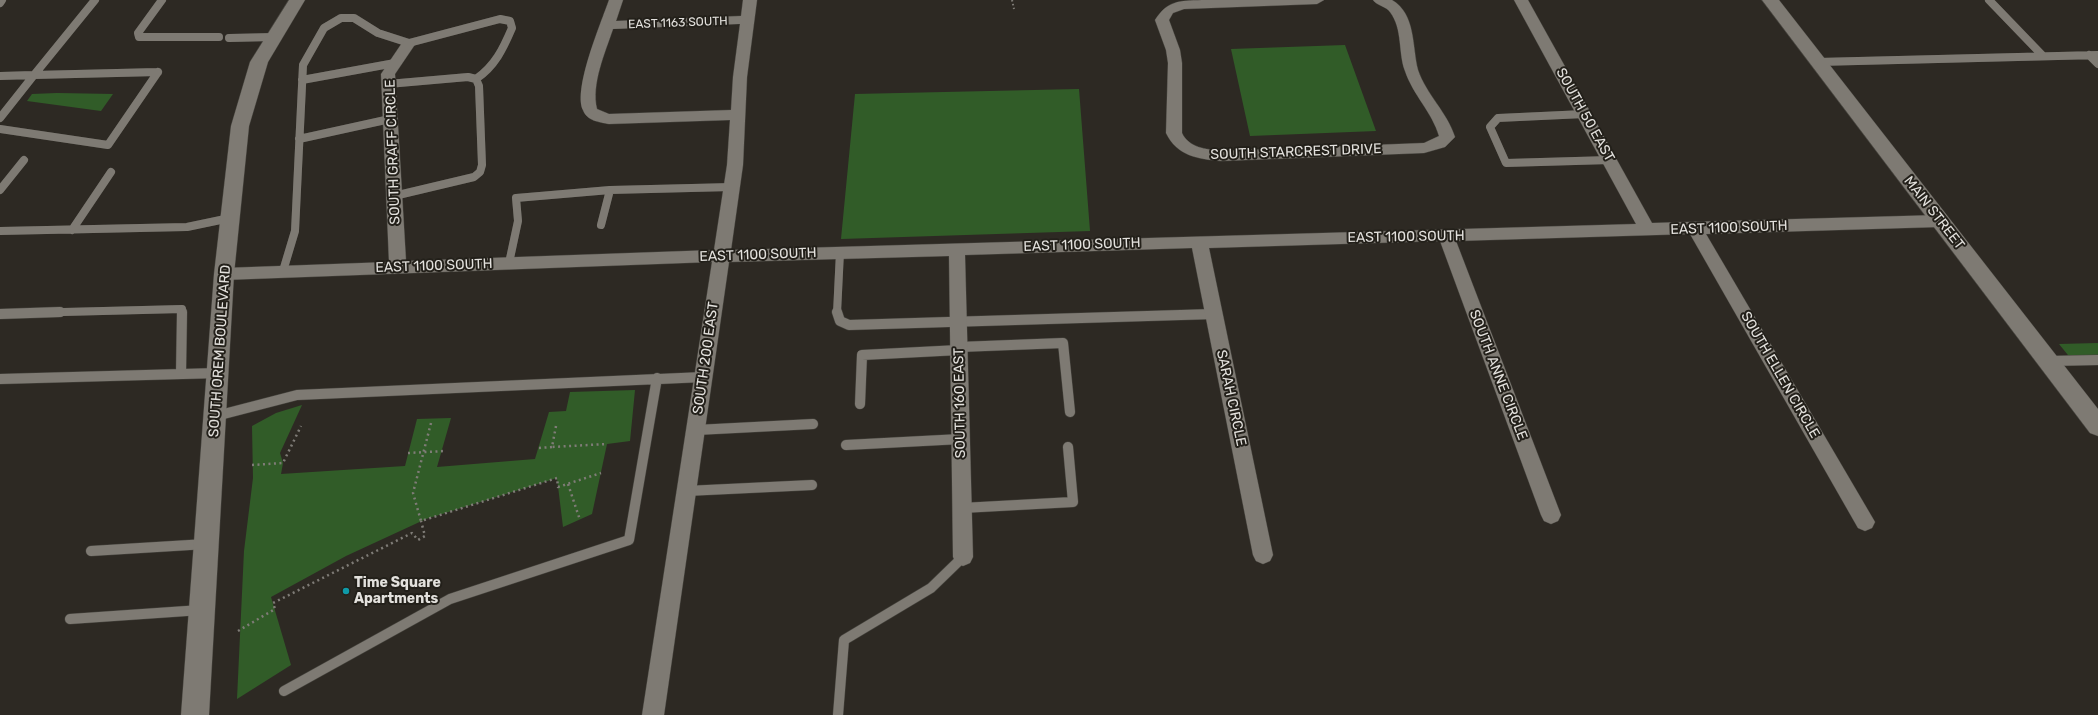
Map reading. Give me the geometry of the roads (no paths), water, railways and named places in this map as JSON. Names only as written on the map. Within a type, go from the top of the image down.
[{"type":"street","name":"SOUTH OREM BOULEVARD","points":[[195,715],[219,373],[224,274],[240,126],[259,62],[297,0]]},
{"type":"street","points":[[616,0],[589,83],[588,105],[591,112],[600,118],[609,119],[739,115]]},
{"type":"street","name":"SOUTH 200 EAST","points":[[653,715],[732,187],[739,115],[740,77],[750,0]]},
{"type":"street","name":"SOUTH STARCREST DRIVE","points":[[1317,0],[1182,5],[1168,10],[1164,14],[1162,20],[1173,50],[1175,63],[1174,133],[1177,141],[1187,149],[1200,154],[1221,156],[1424,148],[1438,145],[1444,141],[1446,137],[1441,120],[1417,87],[1411,68],[1408,43],[1400,19],[1390,4],[1380,0]]},
{"type":"street","name":"SOUTH 50 EAST","points":[[1521,0],[1648,230]]},
{"type":"street","name":"MAIN STREET","points":[[1770,0],[2098,426]]},
{"type":"street","name":"EAST 1163 SOUTH","points":[[608,25],[747,20]]},
{"type":"street","name":"SOUTH GRAFF CIRCLE","points":[[398,267],[388,74],[409,43]]},
{"type":"street","name":"EAST 1100 SOUTH","points":[[224,274],[840,252],[1940,221]]},
{"type":"street","name":"SOUTH ELLEN CIRCLE","points":[[1695,229],[1865,522]]},
{"type":"street","name":"SOUTH ANNE CIRCLE","points":[[1446,236],[1551,515]]},
{"type":"street","name":"SARAH CIRCLE","points":[[1199,241],[1263,555]]},
{"type":"street","name":"SOUTH 160 EAST","points":[[957,249],[963,557]]},
{"type":"lane","points":[[0,118],[94,0]]},
{"type":"lane","points":[[162,0],[138,33],[138,37],[219,37]]},
{"type":"lane","points":[[1989,0],[2043,56]]},
{"type":"lane","points":[[283,272],[295,231],[303,65],[314,43],[324,28],[340,18],[354,18],[378,33],[409,43],[500,19],[510,21],[512,28],[496,64],[487,73],[476,79],[468,77],[388,84]]},
{"type":"lane","points":[[229,38],[274,37]]},
{"type":"lane","points":[[2088,55],[2098,64]]},
{"type":"lane","points":[[1818,62],[2098,55]]},
{"type":"lane","points":[[302,80],[395,64]]},
{"type":"lane","points":[[0,76],[158,72],[108,145],[0,129]]},
{"type":"lane","points":[[394,196],[474,177],[480,172],[482,164],[479,86],[476,79]]},
{"type":"lane","points":[[1584,114],[1498,118],[1490,127],[1506,163],[1610,160]]},
{"type":"lane","points":[[299,139],[390,119]]},
{"type":"lane","points":[[0,190],[24,160]]},
{"type":"lane","points":[[72,230],[111,172]]},
{"type":"lane","points":[[509,263],[518,221],[516,198],[610,190],[732,187]]},
{"type":"lane","points":[[601,225],[610,190]]},
{"type":"lane","points":[[0,231],[187,227],[230,218]]},
{"type":"lane","points":[[840,252],[836,316],[840,321],[849,325],[1214,314]]},
{"type":"lane","points":[[0,314],[182,308],[181,374]]},
{"type":"lane","points":[[860,404],[862,355],[959,348],[1063,343],[1070,412]]},
{"type":"lane","points":[[2048,361],[2098,360]]},
{"type":"lane","points":[[0,379],[219,373]]},
{"type":"lane","points":[[216,416],[297,395],[704,377]]},
{"type":"lane","points":[[284,691],[450,599],[629,540],[657,378]]},
{"type":"lane","points":[[696,430],[813,424]]},
{"type":"lane","points":[[846,445],[961,439]]},
{"type":"lane","points":[[962,508],[1073,502],[1068,447]]},
{"type":"lane","points":[[686,491],[812,485]]},
{"type":"lane","points":[[91,551],[207,544]]},
{"type":"lane","points":[[838,714],[844,640],[931,588],[963,557]]},
{"type":"lane","points":[[70,619],[202,610]]},
{"type":"place","name":"Time Square Apartments","points":[[346,591]]}]
